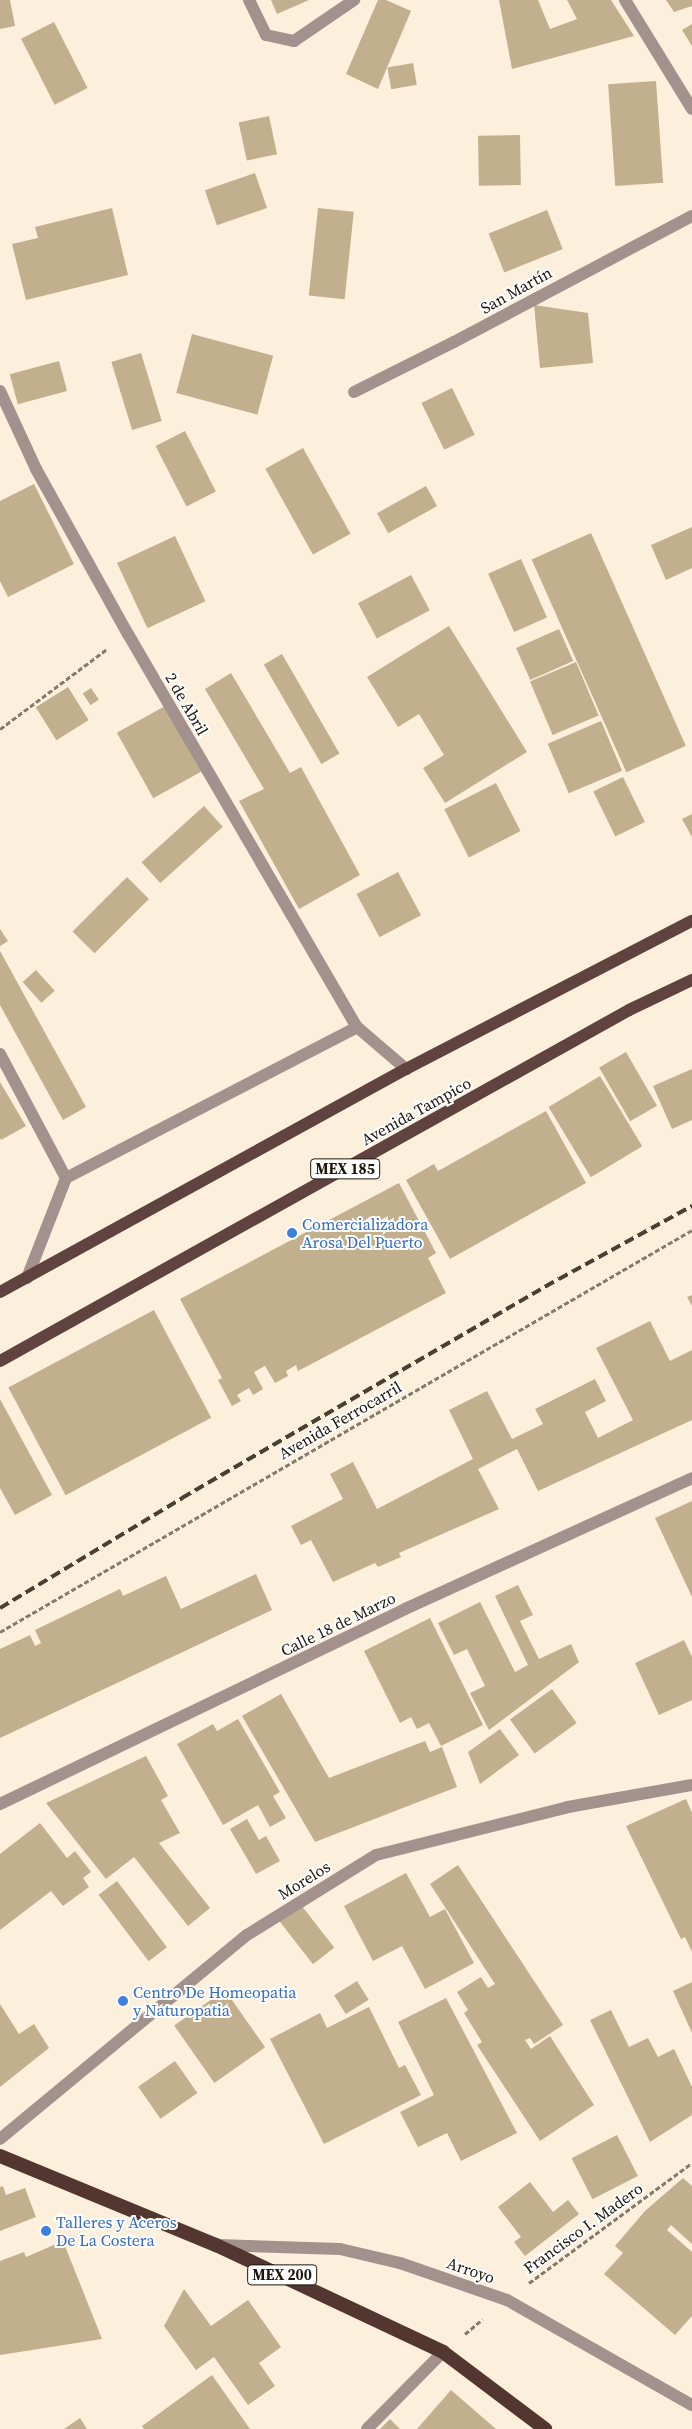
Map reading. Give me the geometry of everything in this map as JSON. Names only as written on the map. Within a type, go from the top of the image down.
[{"type":"highway","name":"MEX 200","points":[[0,2156],[216,2245],[443,2352],[545,2429]]},
{"type":"main road","points":[[0,1292],[406,1069],[692,921]]},
{"type":"main road","name":"Avenida Tampico","points":[[0,1361],[629,1010],[692,980]]},
{"type":"street","points":[[249,0],[266,35],[294,41],[354,0]]},
{"type":"street","points":[[625,0],[692,110]]},
{"type":"street","name":"San Martín","points":[[354,392],[454,342],[692,216]]},
{"type":"street","name":"2 de Abril","points":[[0,391],[36,469],[128,634],[356,1027],[406,1069]]},
{"type":"street","points":[[27,1278],[66,1178],[356,1027]]},
{"type":"street","points":[[0,1054],[66,1178]]},
{"type":"street","name":"Calle 18 de Marzo","points":[[0,1804],[406,1610],[692,1478]]},
{"type":"street","name":"Morelos","points":[[0,2139],[247,1934],[376,1856],[568,1807],[692,1785]]},
{"type":"street","name":"Arroyo","points":[[216,2245],[340,2249],[400,2263],[507,2300],[692,2404]]},
{"type":"street","points":[[368,2429],[443,2352]]},
{"type":"path","points":[[0,729],[128,634]]},
{"type":"path","name":"Avenida Ferrocarril","points":[[0,1632],[692,1230]]},
{"type":"path","name":"Francisco I. Madero","points":[[443,2352],[507,2300],[692,2163]]},
{"type":"building","points":[[0,0],[10,0],[15,26],[0,29]]},
{"type":"building","points":[[271,0],[309,0],[277,14]]},
{"type":"building","points":[[378,0],[386,0],[411,11],[378,89],[346,74]]},
{"type":"building","points":[[499,0],[538,0],[550,29],[577,19],[567,0],[611,0],[634,36],[512,69]]},
{"type":"building","points":[[666,0],[692,0],[692,6],[674,12]]},
{"type":"building","points":[[54,22],[88,88],[55,105],[21,39]]},
{"type":"building","points":[[692,24],[692,46],[682,30]]},
{"type":"building","points":[[413,63],[417,85],[391,89],[387,68]]},
{"type":"building","points":[[656,81],[663,183],[615,186],[608,84]]},
{"type":"building","points":[[269,116],[277,154],[247,161],[239,122]]},
{"type":"building","points":[[520,135],[521,185],[479,186],[478,136]]},
{"type":"building","points":[[255,173],[267,208],[217,225],[205,190]]},
{"type":"building","points":[[112,208],[128,275],[26,300],[12,244],[38,238],[35,227]]},
{"type":"building","points":[[318,208],[354,212],[345,299],[309,296]]},
{"type":"building","points":[[547,210],[563,249],[504,273],[489,234]]},
{"type":"building","points":[[534,305],[588,313],[593,363],[540,368]]},
{"type":"building","points":[[192,334],[273,356],[257,415],[176,393]]},
{"type":"building","points":[[141,353],[162,421],[132,430],[111,362]]},
{"type":"building","points":[[59,361],[67,391],[18,404],[10,374]]},
{"type":"building","points":[[452,388],[475,435],[444,450],[421,403]]},
{"type":"building","points":[[185,431],[216,492],[186,507],[156,446]]},
{"type":"building","points":[[303,448],[351,534],[313,555],[265,469]]},
{"type":"building","points":[[34,484],[74,564],[8,597],[0,581],[0,501]]},
{"type":"building","points":[[426,486],[437,506],[388,533],[377,513]]},
{"type":"building","points":[[692,527],[692,568],[666,580],[651,545]]},
{"type":"building","points":[[591,533],[686,746],[626,772],[532,559]]},
{"type":"building","points":[[175,536],[205,601],[147,628],[117,563]]},
{"type":"building","points":[[521,559],[547,617],[514,632],[488,574]]},
{"type":"building","points":[[411,575],[430,610],[377,638],[358,603]]},
{"type":"building","points":[[449,626],[527,752],[445,803],[423,768],[444,755],[419,714],[398,727],[367,677]]},
{"type":"building","points":[[559,629],[573,661],[530,680],[516,648]]},
{"type":"building","points":[[282,654],[340,754],[321,764],[264,664]]},
{"type":"building","points":[[576,662],[599,715],[553,735],[530,682]]},
{"type":"building","points":[[231,673],[290,773],[301,767],[360,875],[299,909],[239,801],[264,789],[205,689]]},
{"type":"building","points":[[68,687],[89,720],[56,740],[36,707]]},
{"type":"building","points":[[91,688],[99,700],[91,705],[83,694]]},
{"type":"building","points":[[165,706],[201,772],[153,798],[117,733]]},
{"type":"building","points":[[601,721],[622,771],[569,793],[548,744]]},
{"type":"building","points":[[623,777],[645,822],[615,836],[593,791]]},
{"type":"building","points":[[496,783],[521,831],[469,857],[444,809]]},
{"type":"building","points":[[204,806],[223,827],[160,883],[142,862]]},
{"type":"building","points":[[692,814],[692,837],[682,819]]},
{"type":"building","points":[[398,872],[421,915],[380,937],[357,894]]},
{"type":"building","points":[[127,877],[149,899],[94,953],[73,931]]},
{"type":"building","points":[[0,929],[8,941],[0,946]]},
{"type":"building","points":[[0,951],[86,1107],[63,1120],[0,1005]]},
{"type":"building","points":[[36,970],[55,991],[41,1003],[23,982]]},
{"type":"building","points":[[626,1052],[657,1106],[630,1121],[599,1068]]},
{"type":"building","points":[[692,1069],[692,1120],[672,1129],[653,1086]]},
{"type":"building","points":[[600,1076],[642,1146],[591,1177],[549,1107]]},
{"type":"building","points":[[0,1082],[26,1126],[1,1140],[0,1138]]},
{"type":"building","points":[[546,1111],[586,1183],[450,1259],[406,1180],[434,1164],[438,1171]]},
{"type":"building","points":[[399,1183],[436,1253],[428,1258],[446,1293],[298,1371],[296,1365],[286,1371],[288,1376],[275,1383],[265,1366],[254,1372],[263,1389],[253,1395],[249,1388],[237,1395],[241,1401],[232,1406],[218,1380],[222,1378],[180,1299]]},
{"type":"building","points":[[692,1295],[692,1306],[687,1297]]},
{"type":"building","points":[[154,1310],[211,1418],[66,1495],[8,1387]]},
{"type":"building","points":[[650,1321],[670,1361],[692,1350],[692,1420],[538,1491],[517,1449],[478,1469],[499,1509],[399,1553],[401,1557],[378,1567],[375,1563],[333,1582],[311,1540],[301,1545],[291,1526],[343,1499],[330,1474],[353,1462],[377,1509],[473,1459],[449,1410],[487,1391],[512,1439],[543,1424],[535,1409],[595,1379],[606,1401],[585,1412],[598,1438],[633,1420],[596,1348]]},
{"type":"building","points":[[0,1399],[52,1495],[15,1515],[0,1488]]},
{"type":"building","points":[[692,1501],[692,1597],[655,1518]]},
{"type":"building","points":[[256,1574],[272,1610],[0,1738],[0,1649],[30,1635],[35,1646],[41,1643],[35,1630],[120,1589],[123,1596],[166,1576],[181,1609]]},
{"type":"building","points":[[518,1585],[533,1615],[520,1621],[539,1659],[571,1644],[579,1662],[489,1730],[470,1693],[485,1686],[467,1649],[454,1655],[438,1623],[480,1602],[515,1672],[528,1665],[495,1596]]},
{"type":"building","points":[[430,1618],[483,1725],[441,1746],[429,1723],[417,1729],[411,1717],[400,1723],[364,1651]]},
{"type":"building","points":[[684,1640],[692,1657],[692,1700],[659,1715],[635,1663]]},
{"type":"building","points":[[552,1689],[577,1723],[535,1754],[510,1720]]},
{"type":"building","points":[[281,1694],[329,1778],[425,1741],[430,1752],[442,1747],[457,1787],[315,1842],[242,1716]]},
{"type":"building","points":[[238,1719],[280,1792],[273,1796],[286,1818],[270,1827],[258,1805],[223,1825],[177,1744],[213,1724],[217,1731]]},
{"type":"building","points":[[500,1729],[519,1755],[480,1784],[468,1752]]},
{"type":"building","points":[[146,1756],[168,1796],[161,1800],[180,1833],[159,1843],[210,1908],[188,1926],[134,1857],[106,1879],[46,1803]]},
{"type":"building","points":[[686,1799],[692,1813],[692,1952],[685,1937],[681,1939],[626,1826]]},
{"type":"building","points":[[247,1819],[259,1840],[266,1836],[280,1861],[256,1874],[230,1829]]},
{"type":"building","points":[[40,1823],[67,1858],[75,1851],[91,1872],[83,1878],[89,1887],[63,1906],[51,1891],[0,1930],[0,1854]]},
{"type":"building","points":[[458,1865],[563,2025],[534,2044],[530,2038],[525,2040],[531,2049],[550,2036],[594,2105],[540,2141],[477,2045],[482,2042],[464,2013],[468,2010],[457,1992],[481,1977],[488,1988],[495,1984],[430,1884]]},
{"type":"building","points":[[406,1873],[430,1917],[445,1909],[474,1963],[425,1989],[402,1946],[373,1961],[344,1906]]},
{"type":"building","points":[[117,1881],[167,1947],[149,1961],[99,1895]]},
{"type":"building","points":[[301,1905],[334,1948],[313,1964],[280,1922]]},
{"type":"building","points":[[357,1981],[369,2000],[346,2014],[334,1995]]},
{"type":"building","points":[[692,1982],[692,2033],[673,1991]]},
{"type":"building","points":[[225,1990],[265,2047],[214,2083],[174,2026]]},
{"type":"building","points":[[446,1998],[517,2133],[461,2161],[447,2133],[418,2147],[400,2112],[434,2095],[398,2022]]},
{"type":"building","points":[[0,2004],[19,2034],[34,2024],[49,2048],[0,2087]]},
{"type":"building","points":[[369,2007],[399,2068],[405,2065],[421,2095],[324,2144],[270,2039],[320,2013],[327,2028]]},
{"type":"building","points":[[611,2010],[629,2047],[648,2038],[658,2057],[674,2049],[692,2087],[692,2115],[650,2142],[590,2020]]},
{"type":"building","points":[[175,2061],[197,2093],[161,2119],[138,2087]]},
{"type":"building","points":[[617,2135],[638,2176],[592,2199],[572,2158]]},
{"type":"building","points":[[683,2178],[692,2186],[692,2244],[671,2225],[667,2230],[692,2252],[692,2316],[675,2335],[604,2274],[623,2253],[615,2246],[645,2211]]},
{"type":"building","points":[[530,2182],[553,2212],[568,2200],[579,2214],[525,2256],[514,2242],[521,2237],[498,2207]]},
{"type":"building","points":[[3,2186],[6,2195],[25,2188],[36,2217],[0,2231],[0,2187]]},
{"type":"building","points":[[63,2241],[102,2339],[0,2355],[0,2261],[24,2252],[26,2257]]},
{"type":"building","points":[[184,2289],[211,2326],[248,2300],[281,2347],[259,2363],[275,2386],[248,2405],[214,2357],[196,2370],[164,2326]]},
{"type":"building","points":[[212,2375],[250,2429],[144,2429],[142,2426]]},
{"type":"building","points":[[451,2390],[496,2429],[417,2429]]},
{"type":"building","points":[[80,2418],[87,2429],[64,2429]]},
{"type":"building","points":[[390,2419],[400,2429],[380,2429]]},
{"type":"railway","points":[[0,1608],[182,1498],[559,1279],[692,1206]]},
{"type":"place","name":"Comercializadora Arosa Del Puerto","points":[[292,1233]]},
{"type":"place","name":"Centro De Homeopatia y Naturopatia","points":[[123,2001]]},
{"type":"place","name":"Talleres y Aceros De La Costera","points":[[46,2231]]}]
